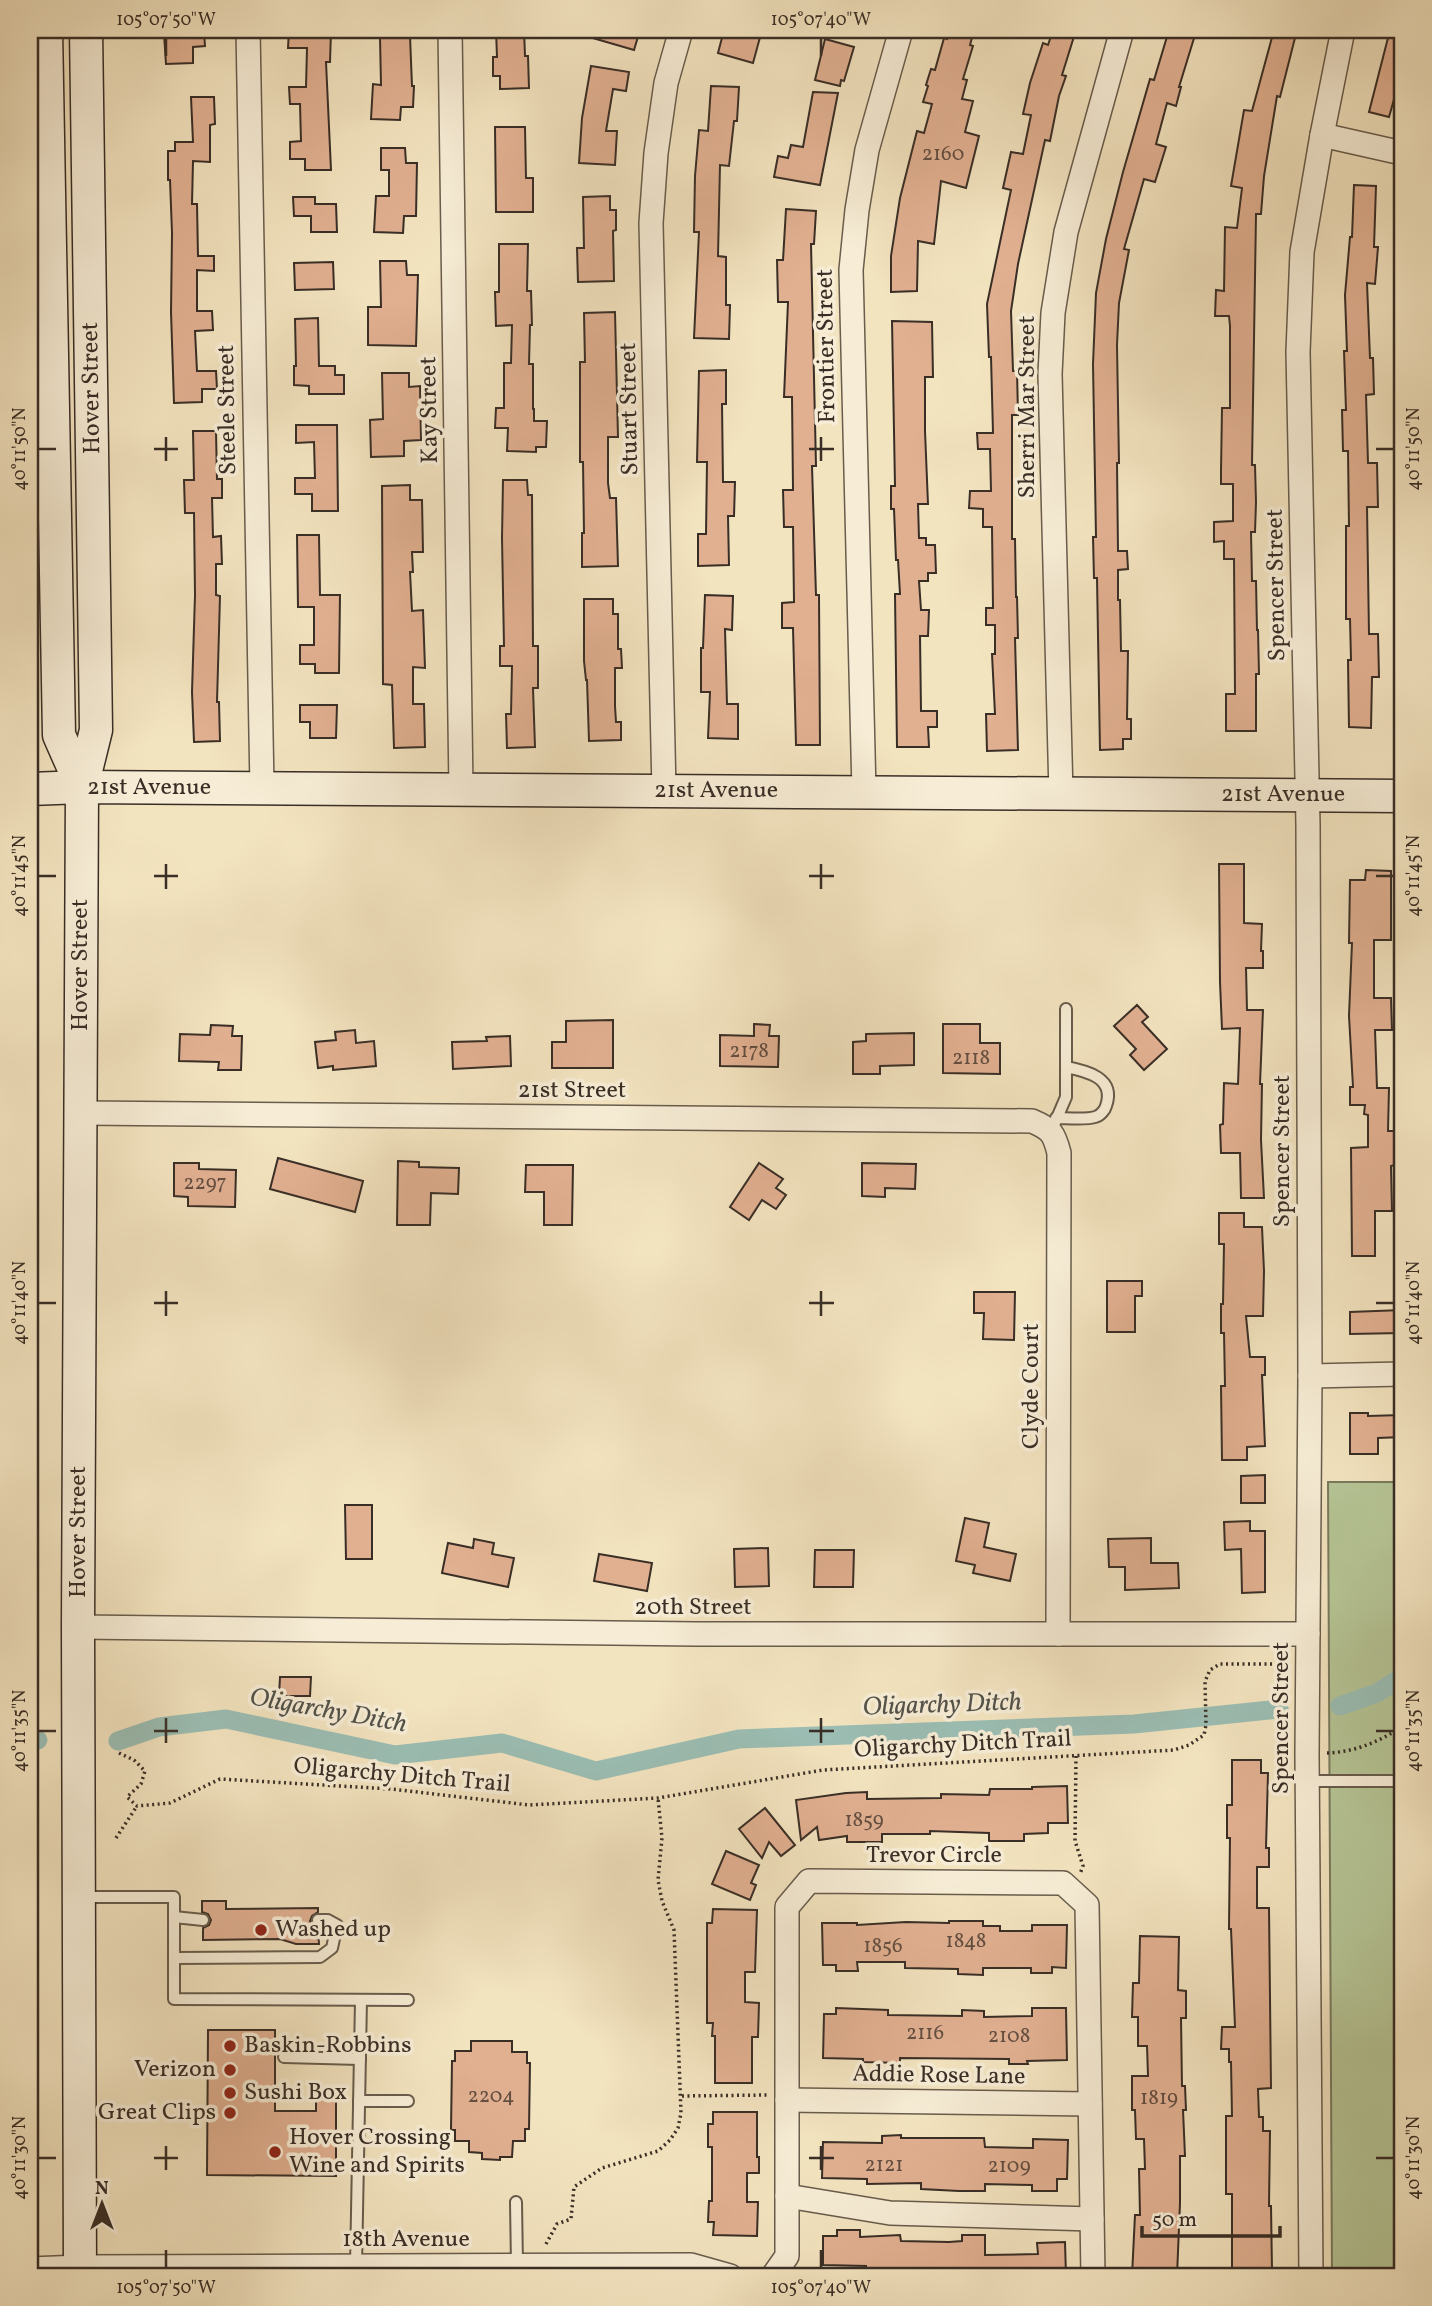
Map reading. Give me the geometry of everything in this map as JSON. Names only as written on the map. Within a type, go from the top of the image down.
[{"type":"main road","name":"Hover Street","points":[[46,30],[59,735],[82,787]]},
{"type":"main road","name":"Hover Street","points":[[80,2272],[82,787],[96,730],[86,30]]},
{"type":"main road","name":"21st Avenue","points":[[30,789],[82,787],[1402,796]]},
{"type":"street","name":"Steele Street","points":[[248,30],[262,788]]},
{"type":"street","name":"Kay Street","points":[[450,30],[461,790]]},
{"type":"street","name":"Stuart Street","points":[[664,791],[651,223],[656,153],[666,83],[681,30]]},
{"type":"street","name":"Frontier Street","points":[[864,792],[851,270],[867,150],[901,30]]},
{"type":"street","name":"Sherri Mar Street","points":[[1061,794],[1050,374],[1053,313],[1066,232],[1122,30]]},
{"type":"street","name":"Spencer Street","points":[[1311,2276],[1307,795],[1298,352],[1302,252],[1343,30]]},
{"type":"street","points":[[1322,135],[1402,153]]},
{"type":"street","name":"21st Street","points":[[81,1114],[1032,1121],[1054,1130]]},
{"type":"street","name":"Clyde Court","points":[[1054,1130],[1059,1153],[1058,1634]]},
{"type":"street","points":[[1310,1376],[1402,1374]]},
{"type":"street","name":"20th Street","points":[[79,1628],[696,1634],[1308,1634]]},
{"type":"street","name":"Trevor Circle","points":[[773,2276],[788,2256],[788,1907],[809,1881],[1063,1883],[1072,1892]]},
{"type":"street","points":[[1072,1892],[1087,1905],[1093,2276]]},
{"type":"street","name":"Addie Rose Lane","points":[[787,2098],[1090,2104]]},
{"type":"street","points":[[788,2196],[890,2213],[1092,2219]]},
{"type":"street","name":"18th Avenue","points":[[30,2269],[80,2272],[356,2271],[517,2255],[573,2271],[691,2265],[730,2276]]},
{"type":"lane","points":[[1054,1130],[1066,1097],[1066,1009]]},
{"type":"lane","points":[[1054,1130],[1096,1118],[1105,1110],[1109,1095],[1103,1081],[1087,1071],[1066,1067]]},
{"type":"lane","points":[[1308,1781],[1402,1781]]},
{"type":"lane","points":[[79,1898],[174,1897],[174,1999],[408,2000]]},
{"type":"lane","points":[[174,1917],[202,1920]]},
{"type":"lane","points":[[175,1958],[320,1957],[332,1948],[337,1925],[328,1920],[318,1920]]},
{"type":"lane","points":[[356,2271],[361,2000]]},
{"type":"lane","points":[[284,2057],[360,2059]]},
{"type":"lane","points":[[359,2101],[408,2101]]},
{"type":"lane","points":[[516,2202],[517,2255]]},
{"type":"path","name":"Oligarchy Ditch Trail","points":[[137,1806],[170,1803],[220,1779],[391,1788],[529,1805],[659,1798],[823,1770],[1174,1749],[1189,1745],[1203,1735],[1206,1725],[1205,1681],[1210,1670],[1220,1664],[1308,1663]]},
{"type":"path","points":[[30,1695],[40,1693]]},
{"type":"path","points":[[1326,1742],[1326,1753],[1348,1751],[1380,1740],[1402,1727]]},
{"type":"path","points":[[30,1754],[37,1750]]},
{"type":"path","points":[[116,1838],[137,1806],[127,1797],[141,1784],[145,1771],[134,1760],[119,1753]]},
{"type":"path","points":[[1072,1892],[1083,1866],[1075,1840],[1076,1756]]},
{"type":"path","points":[[517,2255],[548,2244],[557,2224],[571,2218],[573,2188],[580,2182],[602,2168],[657,2151],[670,2140],[678,2128],[682,2096],[674,1930],[662,1901],[658,1880],[662,1838],[659,1798]]},
{"type":"path","points":[[682,2096],[787,2098]]},
{"type":"green space","points":[[1328,1482],[1402,1482],[1402,2276],[1332,2276]]},
{"type":"building","points":[[289,30],[331,31],[330,62],[326,62],[331,170],[305,170],[305,159],[290,159],[290,142],[301,141],[300,104],[290,104],[289,87],[306,87],[307,48],[288,48]]},
{"type":"building","points":[[496,30],[524,30],[529,88],[500,89],[500,76],[493,76],[493,57],[497,57]]},
{"type":"building","points":[[580,30],[640,30],[634,50],[579,34]]},
{"type":"building","points":[[724,30],[762,30],[753,63],[718,53]]},
{"type":"building","points":[[949,30],[974,30],[970,45],[973,46],[963,79],[967,80],[962,99],[973,101],[965,132],[979,136],[966,188],[941,181],[934,244],[918,241],[917,291],[891,292],[891,256],[900,198],[917,131],[924,133],[932,104],[923,102],[928,86],[926,85],[931,69],[935,70]]},
{"type":"building","points":[[1053,30],[1076,30],[1062,75],[1066,76],[1050,141],[1045,140],[1018,264],[1011,311],[1018,415],[1012,415],[1012,539],[1015,539],[1017,597],[1018,638],[1015,638],[1018,750],[987,751],[986,714],[995,714],[992,654],[995,654],[995,625],[986,625],[986,608],[993,608],[992,527],[983,527],[983,509],[969,508],[970,491],[991,491],[990,449],[978,449],[977,433],[993,433],[987,304],[1011,190],[1003,188],[1011,152],[1023,154],[1031,115],[1023,114],[1030,83],[1043,43],[1048,45]]},
{"type":"building","points":[[1169,30],[1185,30],[1184,32],[1195,35],[1176,106],[1167,103],[1156,144],[1166,147],[1155,182],[1144,179],[1124,249],[1129,250],[1119,303],[1118,551],[1127,551],[1128,569],[1118,570],[1118,600],[1121,651],[1128,651],[1127,719],[1131,719],[1131,739],[1123,739],[1123,749],[1100,750],[1097,578],[1094,578],[1093,537],[1096,537],[1093,364],[1096,293],[1123,172],[1150,79],[1154,80]]},
{"type":"building","points":[[1274,30],[1297,30],[1280,97],[1277,96],[1264,176],[1261,214],[1256,214],[1252,465],[1255,465],[1256,502],[1255,532],[1251,532],[1252,581],[1256,581],[1258,630],[1256,731],[1226,731],[1226,694],[1235,694],[1234,559],[1224,559],[1224,541],[1214,542],[1214,522],[1233,521],[1233,484],[1221,484],[1222,408],[1230,408],[1230,326],[1229,316],[1215,316],[1216,290],[1224,291],[1225,227],[1237,228],[1242,188],[1231,186],[1244,110],[1252,111]]},
{"type":"building","points":[[1390,30],[1402,30],[1402,71],[1389,117],[1369,112]]},
{"type":"building","points":[[204,32],[205,46],[193,47],[193,63],[166,64],[164,34]]},
{"type":"building","points":[[410,36],[413,107],[401,107],[400,120],[371,119],[373,84],[381,85],[380,37]]},
{"type":"building","points":[[825,39],[854,47],[840,86],[815,80]]},
{"type":"building","points":[[591,66],[629,72],[626,91],[613,89],[606,131],[617,131],[615,165],[579,163],[582,118]]},
{"type":"building","points":[[711,86],[739,87],[737,121],[734,121],[729,166],[720,165],[718,256],[726,257],[726,305],[730,305],[729,339],[694,338],[699,232],[694,232],[695,176],[699,130],[708,131]]},
{"type":"building","points":[[813,92],[838,93],[820,185],[774,177],[778,156],[788,158],[791,145],[803,147]]},
{"type":"building","points":[[191,97],[214,97],[215,124],[210,125],[210,162],[193,161],[192,204],[197,204],[198,256],[214,256],[214,271],[197,270],[197,311],[212,311],[213,330],[195,331],[197,371],[216,371],[217,389],[202,389],[202,402],[174,403],[168,151],[175,151],[175,142],[193,142]]},
{"type":"building","points":[[495,127],[525,127],[526,178],[533,178],[533,212],[496,212]]},
{"type":"building","points":[[381,148],[405,148],[406,163],[417,163],[416,216],[404,216],[403,233],[374,232],[376,196],[389,196],[389,170],[381,170]]},
{"type":"building","points":[[1354,185],[1376,186],[1374,247],[1378,247],[1375,284],[1367,283],[1374,394],[1366,395],[1368,463],[1377,463],[1378,507],[1367,507],[1369,634],[1378,634],[1379,677],[1372,677],[1371,728],[1349,727],[1350,619],[1346,619],[1348,451],[1343,451],[1342,410],[1346,410],[1345,295],[1352,237]]},
{"type":"building","points":[[610,196],[610,210],[616,210],[616,230],[613,231],[614,281],[578,282],[577,248],[584,248],[583,197]]},
{"type":"building","points":[[293,197],[315,197],[315,204],[336,204],[337,232],[311,232],[311,216],[294,216]]},
{"type":"building","points":[[786,209],[816,211],[814,244],[811,244],[816,466],[812,466],[816,595],[819,595],[820,745],[796,745],[793,628],[782,628],[782,603],[794,602],[793,527],[784,527],[783,490],[793,490],[792,397],[784,397],[788,302],[778,302],[777,260],[783,260]]},
{"type":"building","points":[[499,244],[528,244],[527,291],[531,291],[532,325],[529,364],[533,364],[534,421],[547,421],[546,447],[536,447],[536,452],[507,451],[508,428],[495,428],[496,408],[504,408],[504,363],[511,363],[512,325],[496,326],[495,292],[499,292]]},
{"type":"building","points":[[380,261],[406,261],[407,275],[418,275],[416,346],[368,345],[368,307],[381,307]]},
{"type":"building","points":[[333,262],[334,289],[295,290],[294,263]]},
{"type":"building","points":[[615,312],[618,437],[608,437],[608,483],[610,498],[616,498],[618,566],[582,567],[584,533],[583,462],[580,462],[580,362],[585,362],[584,313]]},
{"type":"building","points":[[318,318],[319,366],[335,366],[335,375],[344,375],[344,394],[309,394],[309,386],[294,385],[295,319]]},
{"type":"building","points":[[892,321],[932,322],[933,377],[925,377],[928,504],[918,504],[919,538],[926,538],[926,545],[935,545],[936,573],[928,573],[928,581],[919,581],[921,610],[929,610],[928,636],[920,636],[921,711],[937,711],[937,727],[928,727],[929,747],[897,747],[895,594],[900,594],[894,509],[891,509],[891,486],[895,486]]},
{"type":"building","points":[[726,370],[726,404],[722,404],[723,482],[735,482],[734,516],[728,516],[729,565],[698,566],[698,534],[706,534],[707,462],[697,462],[699,371]]},
{"type":"building","points":[[382,373],[409,373],[409,387],[420,386],[421,440],[404,441],[404,456],[371,457],[370,420],[383,419]]},
{"type":"building","points":[[296,425],[337,425],[338,511],[312,511],[312,494],[295,494],[295,478],[315,478],[314,442],[296,443]]},
{"type":"building","points":[[193,431],[216,431],[217,479],[222,479],[222,498],[212,498],[213,537],[221,536],[222,564],[216,564],[216,595],[220,596],[217,702],[220,741],[194,742],[194,513],[185,513],[184,480],[194,480]]},
{"type":"building","points":[[503,480],[527,480],[528,495],[532,495],[533,646],[538,646],[538,688],[533,688],[535,747],[507,748],[506,714],[511,714],[512,666],[500,666],[500,646],[504,646]]},
{"type":"building","points":[[410,485],[410,500],[422,500],[423,552],[412,552],[413,572],[410,572],[412,611],[423,610],[425,668],[413,667],[413,704],[424,704],[425,747],[394,748],[392,685],[383,684],[382,486]]},
{"type":"building","points":[[297,535],[319,535],[320,595],[340,595],[339,673],[315,673],[315,664],[300,664],[300,645],[314,645],[314,607],[298,607]]},
{"type":"building","points":[[705,595],[733,596],[732,630],[725,629],[727,704],[738,704],[738,739],[708,738],[710,692],[701,692]]},
{"type":"building","points":[[584,599],[613,599],[613,614],[618,614],[618,649],[621,649],[622,668],[615,668],[615,706],[616,722],[621,722],[621,740],[589,741],[584,661]]},
{"type":"building","points":[[300,705],[337,705],[336,738],[310,738],[310,722],[300,722]]},
{"type":"building","points":[[1219,864],[1244,864],[1244,923],[1262,924],[1263,968],[1246,968],[1247,1010],[1263,1010],[1260,1084],[1264,1198],[1241,1198],[1240,1153],[1221,1153],[1220,1125],[1223,1124],[1224,1083],[1238,1084],[1240,1028],[1222,1029]]},
{"type":"building","points":[[1366,870],[1391,871],[1391,940],[1374,940],[1374,998],[1391,998],[1392,1030],[1375,1030],[1377,1088],[1389,1088],[1388,1131],[1394,1131],[1395,1165],[1391,1166],[1392,1211],[1375,1211],[1375,1256],[1352,1256],[1351,1148],[1368,1147],[1368,1115],[1364,1114],[1365,1105],[1350,1105],[1350,1087],[1353,1087],[1349,1016],[1352,943],[1349,943],[1350,880],[1365,880]]},
{"type":"building","points":[[1137,1005],[1148,1017],[1142,1022],[1167,1049],[1144,1070],[1130,1055],[1136,1049],[1114,1026]]},
{"type":"building","points":[[613,1020],[613,1068],[552,1068],[552,1042],[566,1042],[566,1021]]},
{"type":"building","points":[[754,1024],[770,1025],[769,1036],[779,1036],[778,1067],[720,1066],[720,1035],[754,1036]]},
{"type":"building","points":[[943,1024],[980,1024],[980,1043],[1000,1043],[1000,1074],[943,1073]]},
{"type":"building","points":[[211,1025],[233,1026],[232,1036],[242,1036],[241,1070],[218,1070],[219,1062],[179,1061],[180,1034],[210,1035]]},
{"type":"building","points":[[355,1030],[356,1043],[374,1041],[376,1066],[333,1070],[333,1066],[318,1068],[315,1042],[336,1040],[335,1032]]},
{"type":"building","points":[[914,1033],[914,1065],[880,1066],[880,1074],[853,1074],[853,1042],[866,1041],[866,1034]]},
{"type":"building","points":[[510,1036],[511,1066],[453,1069],[452,1042],[487,1041],[486,1037]]},
{"type":"building","points":[[278,1158],[363,1181],[355,1212],[270,1189]]},
{"type":"building","points":[[398,1161],[419,1162],[419,1167],[459,1168],[458,1194],[431,1193],[430,1225],[397,1225]]},
{"type":"building","points":[[174,1163],[199,1163],[199,1169],[236,1170],[235,1207],[188,1206],[188,1197],[174,1196]]},
{"type":"building","points":[[759,1163],[783,1179],[776,1188],[786,1195],[776,1209],[762,1200],[749,1220],[730,1207]]},
{"type":"building","points":[[862,1163],[916,1164],[915,1189],[885,1188],[885,1197],[862,1196]]},
{"type":"building","points":[[526,1165],[573,1165],[572,1225],[544,1225],[544,1192],[525,1192]]},
{"type":"building","points":[[1219,1213],[1244,1213],[1244,1227],[1262,1227],[1263,1316],[1246,1316],[1250,1357],[1265,1357],[1265,1375],[1262,1375],[1265,1446],[1247,1447],[1247,1460],[1222,1460],[1221,1386],[1225,1386],[1221,1304],[1224,1244],[1219,1244]]},
{"type":"building","points":[[1107,1281],[1142,1281],[1142,1296],[1135,1296],[1135,1332],[1107,1332]]},
{"type":"building","points":[[974,1292],[1015,1292],[1014,1340],[983,1339],[984,1313],[974,1313]]},
{"type":"building","points":[[1402,1310],[1402,1333],[1350,1334],[1350,1312]]},
{"type":"building","points":[[1350,1413],[1368,1413],[1368,1416],[1402,1415],[1402,1437],[1378,1438],[1378,1454],[1350,1454]]},
{"type":"building","points":[[1265,1475],[1265,1503],[1241,1503],[1241,1476]]},
{"type":"building","points":[[345,1505],[372,1505],[372,1559],[346,1559]]},
{"type":"building","points":[[965,1518],[989,1523],[984,1547],[1016,1554],[1010,1581],[973,1573],[975,1565],[956,1561]]},
{"type":"building","points":[[1250,1521],[1250,1531],[1265,1531],[1265,1592],[1242,1593],[1241,1549],[1225,1550],[1224,1522]]},
{"type":"building","points":[[1151,1538],[1151,1563],[1178,1563],[1179,1588],[1125,1590],[1125,1567],[1109,1567],[1108,1539]]},
{"type":"building","points":[[474,1539],[494,1543],[492,1554],[514,1558],[508,1587],[442,1573],[448,1543],[473,1548]]},
{"type":"building","points":[[768,1548],[769,1586],[735,1587],[734,1549]]},
{"type":"building","points":[[815,1550],[854,1550],[853,1587],[814,1587]]},
{"type":"building","points":[[599,1554],[652,1563],[647,1591],[594,1581]]},
{"type":"building","points":[[280,1677],[311,1677],[310,1696],[279,1696]]},
{"type":"building","points":[[1232,1760],[1261,1760],[1261,1773],[1268,1773],[1266,1848],[1269,1848],[1269,1867],[1257,1867],[1257,1908],[1269,1908],[1271,2088],[1258,2089],[1259,2117],[1263,2117],[1263,2131],[1270,2131],[1272,2270],[1258,2271],[1258,2276],[1232,2276],[1232,2194],[1226,2194],[1226,2116],[1232,2116],[1231,2062],[1229,2049],[1221,2049],[1222,2027],[1235,2027],[1229,1929],[1230,1838],[1227,1838],[1227,1805],[1232,1805]]},
{"type":"building","points":[[1067,1786],[1068,1823],[1048,1823],[1048,1833],[1024,1834],[1024,1841],[989,1841],[989,1833],[930,1831],[930,1834],[882,1834],[882,1842],[847,1842],[847,1836],[819,1840],[817,1827],[801,1840],[796,1800],[867,1792],[867,1799],[941,1798],[941,1794],[989,1795],[990,1789]]},
{"type":"building","points":[[765,1808],[795,1845],[781,1856],[769,1842],[762,1858],[739,1829]]},
{"type":"building","points":[[726,1851],[759,1865],[751,1883],[756,1885],[750,1900],[712,1884]]},
{"type":"building","name":"Washed up","points":[[202,1901],[226,1901],[226,1909],[318,1908],[310,1921],[318,1928],[319,1944],[296,1944],[280,1939],[203,1940],[203,1928],[209,1925],[211,1920],[208,1914],[202,1912]]},
{"type":"building","points":[[713,1909],[757,1910],[755,1972],[745,1972],[745,2002],[759,2003],[758,2037],[752,2037],[752,2083],[715,2083],[715,2036],[712,2036],[713,2023],[707,2023],[707,1923],[712,1923]]},
{"type":"building","points":[[983,1921],[983,1926],[1000,1926],[1000,1931],[1032,1931],[1032,1925],[1067,1925],[1066,1968],[1052,1967],[1052,1973],[1031,1973],[1031,1968],[983,1968],[983,1975],[958,1974],[958,1969],[905,1968],[905,1962],[857,1962],[858,1971],[836,1971],[836,1965],[823,1965],[822,1923],[857,1925]]},
{"type":"building","points":[[1140,1936],[1179,1937],[1178,1990],[1186,1991],[1186,2018],[1181,2018],[1182,2086],[1185,2086],[1186,2110],[1183,2110],[1185,2156],[1180,2156],[1177,2276],[1132,2276],[1135,2215],[1140,2215],[1139,2169],[1145,2169],[1144,2139],[1136,2139],[1135,2110],[1132,2110],[1132,2076],[1148,2076],[1147,2046],[1138,2046],[1138,2017],[1132,2017],[1133,1983],[1139,1983]]},
{"type":"building","points":[[836,2008],[888,2010],[888,2015],[962,2016],[962,2010],[984,2011],[984,2017],[1032,2016],[1032,2008],[1066,2008],[1067,2060],[1009,2064],[1009,2059],[900,2058],[900,2063],[823,2058],[824,2014],[836,2014]]},
{"type":"building","points":[[208,2030],[275,2030],[275,2111],[316,2111],[316,2097],[336,2097],[336,2176],[207,2175]]},
{"type":"building","points":[[471,2041],[512,2041],[512,2052],[527,2052],[527,2063],[530,2063],[529,2129],[525,2129],[525,2141],[513,2141],[512,2157],[500,2157],[500,2160],[482,2159],[482,2153],[469,2152],[469,2141],[455,2141],[455,2130],[451,2130],[452,2061],[455,2061],[455,2051],[471,2051]]},
{"type":"building","points":[[713,2112],[757,2112],[759,2173],[747,2173],[747,2202],[758,2202],[757,2236],[713,2235],[714,2222],[708,2222],[709,2201],[712,2201],[712,2147],[708,2147],[708,2124],[713,2124]]},
{"type":"building","points":[[901,2135],[901,2138],[984,2138],[985,2147],[1033,2148],[1033,2139],[1068,2140],[1067,2179],[1057,2179],[1057,2191],[1032,2191],[1032,2185],[985,2184],[985,2191],[959,2191],[921,2189],[921,2183],[867,2184],[867,2179],[822,2178],[823,2142],[882,2143],[882,2136]]},
{"type":"building","points":[[837,2230],[860,2230],[860,2237],[900,2235],[901,2241],[949,2242],[962,2241],[962,2235],[985,2235],[985,2255],[1038,2254],[1037,2243],[1065,2242],[1066,2276],[883,2276],[883,2272],[866,2273],[866,2266],[823,2265],[823,2236],[837,2236]]},
{"type":"waterway","name":"Oligarchy Ditch","points":[[1340,1706],[1377,1693],[1402,1677]]},
{"type":"waterway","name":"Oligarchy Ditch","points":[[118,1741],[159,1727],[226,1719],[395,1755],[502,1743],[596,1771],[739,1739],[1134,1724],[1279,1709]]},
{"type":"waterway","name":"Oligarchy Ditch","points":[[30,1741],[38,1740]]},
{"type":"place","name":"Washed up","points":[[261,1930]]},
{"type":"place","name":"Baskin-Robbins","points":[[230,2046]]},
{"type":"place","name":"Verizon","points":[[230,2070]]},
{"type":"place","name":"Sushi Box","points":[[230,2093]]},
{"type":"place","name":"Great Clips","points":[[230,2113]]},
{"type":"place","name":"Hover Crossing Wine and Spirits","points":[[275,2152]]}]
